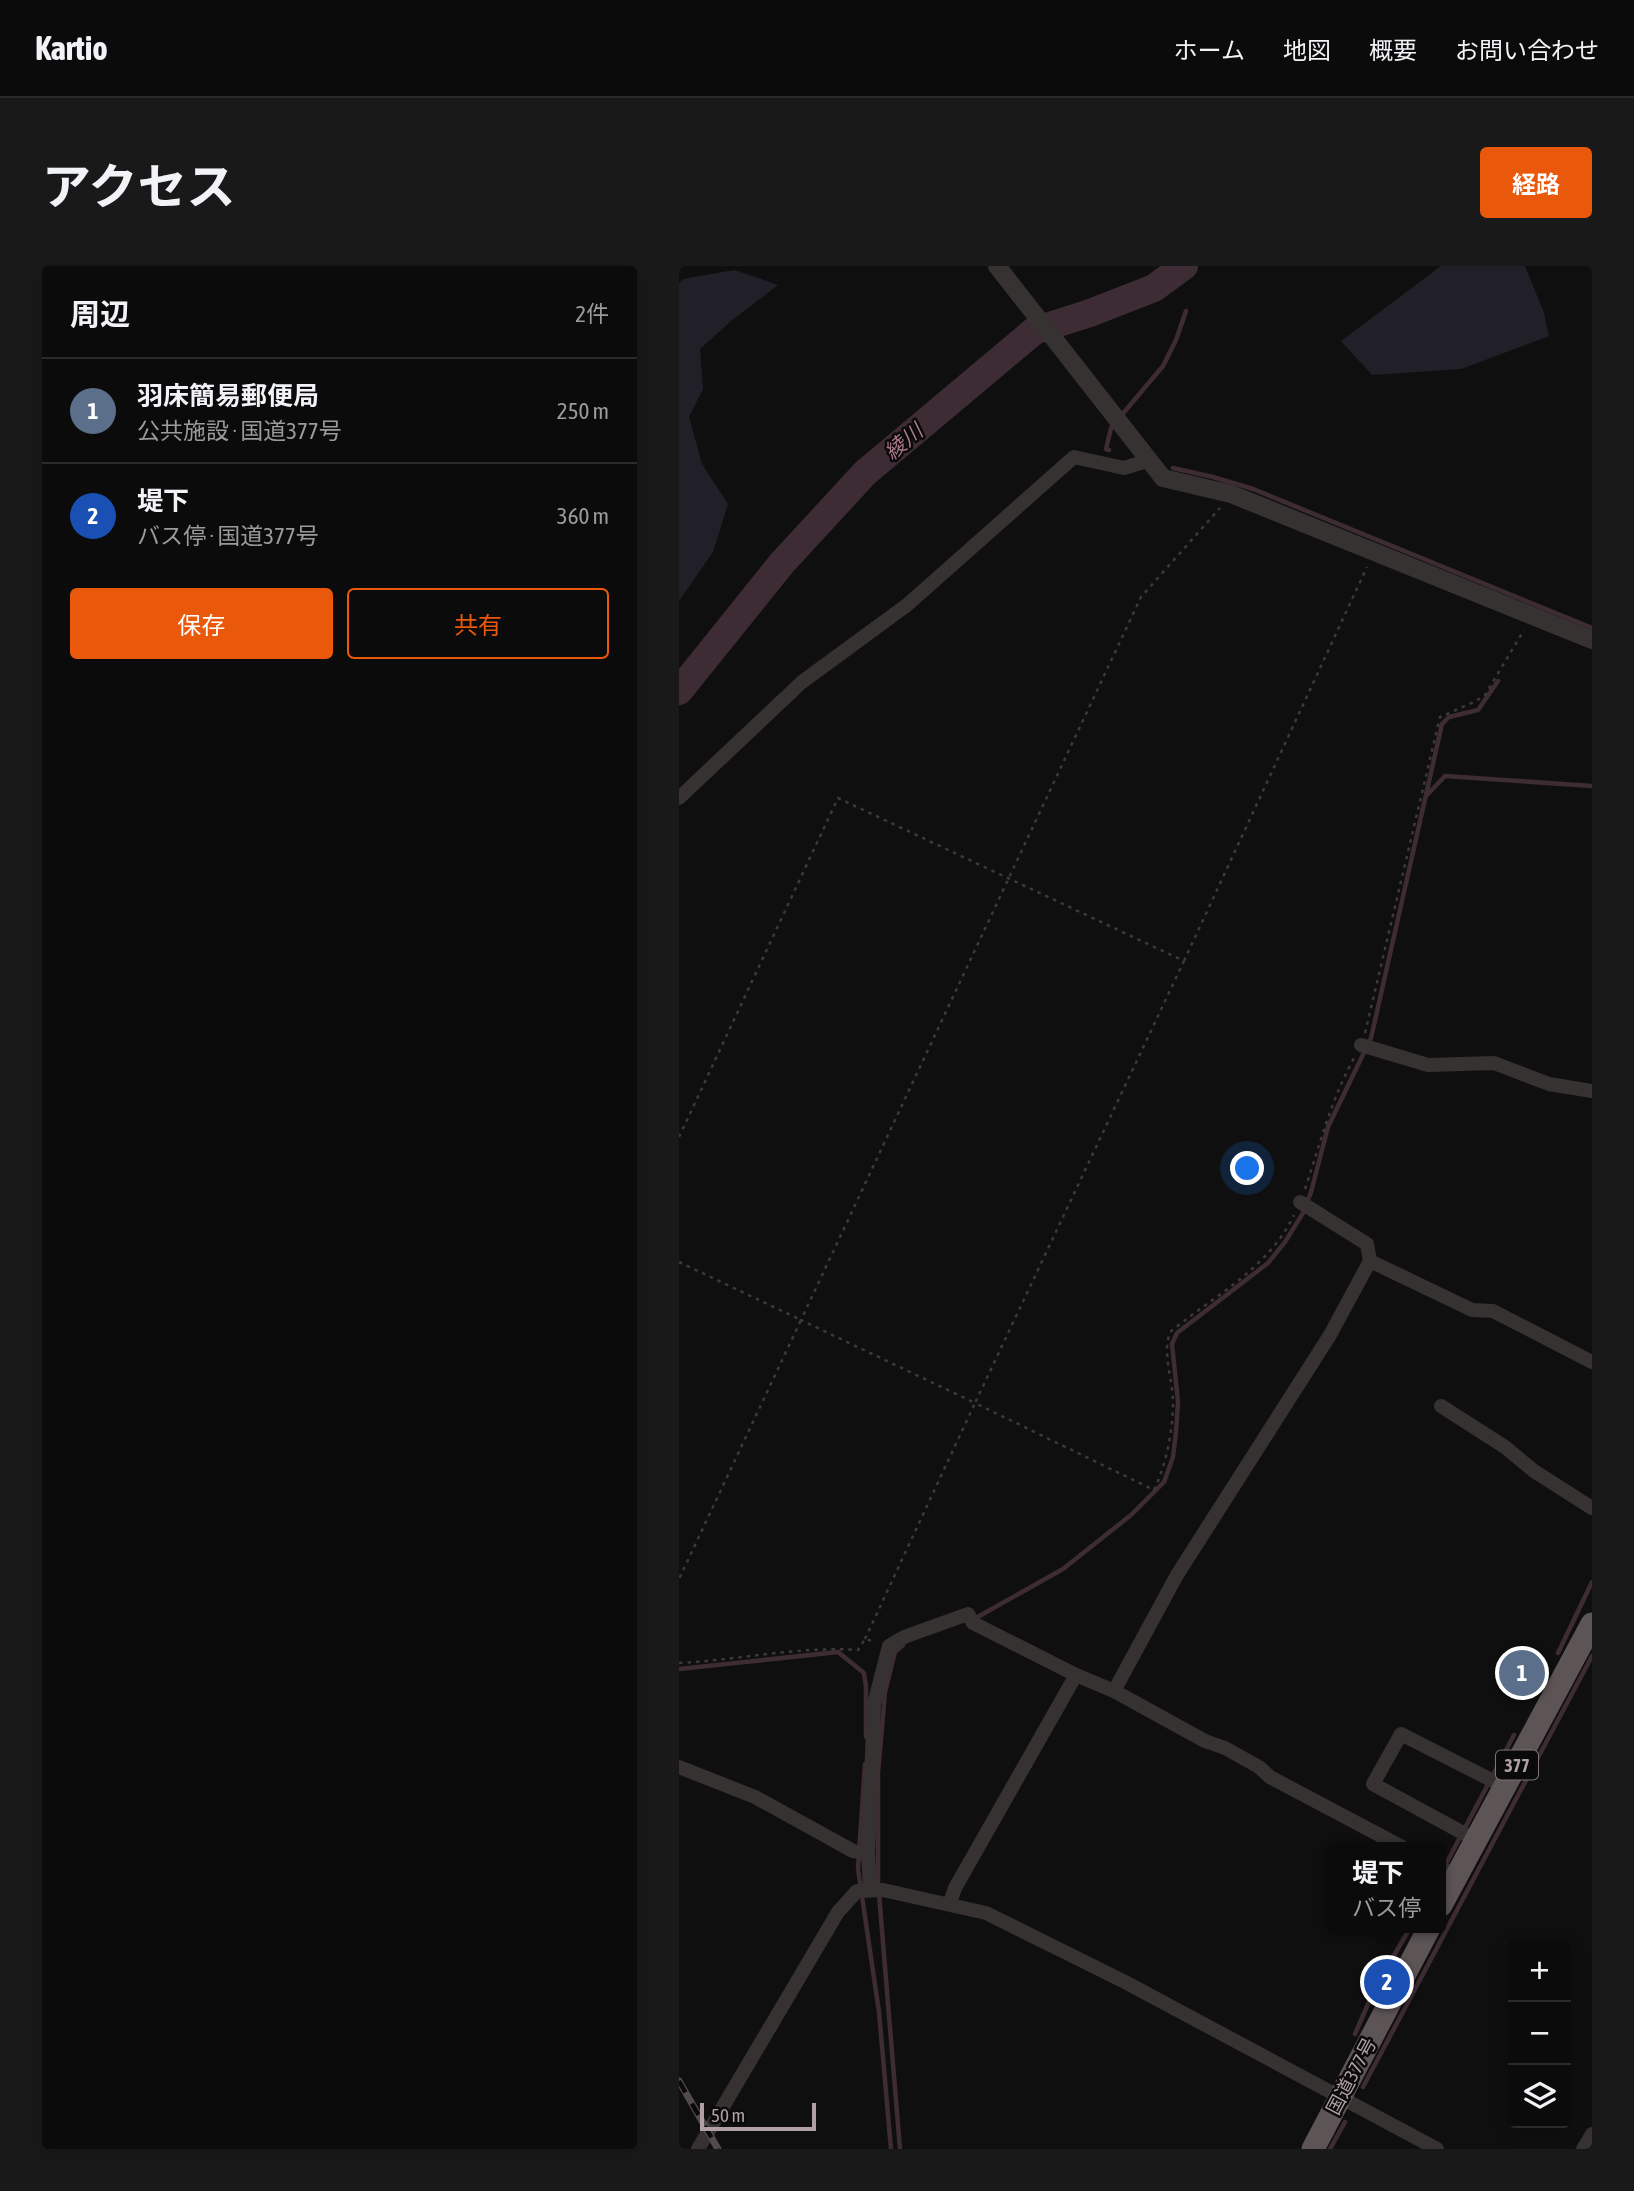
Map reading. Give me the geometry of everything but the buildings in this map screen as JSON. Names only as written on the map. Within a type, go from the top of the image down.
[{"type":"highway","name":"377","points":[[1449,1872],[1494,1781],[1592,1624]]},
{"type":"highway","name":"国道377号","points":[[1313,2149],[1426,1933]]},
{"type":"street","points":[[997,266],[1163,478],[1231,494],[1592,640]]},
{"type":"street","points":[[679,798],[802,682],[907,605],[1074,457],[1124,468],[1144,455]]},
{"type":"street","points":[[1365,1046],[1428,1065],[1494,1063],[1549,1084],[1592,1090]]},
{"type":"street","points":[[1114,1691],[1177,1575],[1330,1335],[1370,1261],[1367,1244],[1304,1204]]},
{"type":"street","points":[[1370,1261],[1472,1310],[1493,1311],[1592,1362]]},
{"type":"street","points":[[1441,1406],[1592,1508]]},
{"type":"street","points":[[870,1890],[861,1852],[874,1704],[889,1646],[904,1637],[968,1614],[971,1620],[1076,1675],[1114,1691],[1205,1741],[1225,1748],[1259,1766],[1270,1777],[1393,1842]]},
{"type":"street","points":[[950,1903],[955,1888],[1076,1675]]},
{"type":"street","points":[[1466,1835],[1373,1784],[1401,1734],[1494,1781]]},
{"type":"street","points":[[679,1768],[755,1797],[861,1852]]},
{"type":"street","points":[[698,2149],[838,1912],[870,1890],[950,1903],[986,1913],[1125,1982],[1437,2149]]},
{"type":"street","points":[[1583,2149],[1592,2134]]},
{"type":"path","points":[[679,1579],[1141,597],[1231,494]]},
{"type":"path","points":[[679,1663],[719,1661],[823,1647],[858,1650],[865,1639],[1374,552]]},
{"type":"path","points":[[679,1262],[1154,1490],[1161,1475],[1173,1404],[1166,1343],[1170,1332],[1236,1284],[1264,1259],[1304,1204],[1327,1117],[1339,1084],[1365,1046],[1440,717],[1485,695],[1533,615]]},
{"type":"path","points":[[679,1137],[838,798],[1184,961]]},
{"type":"path","points":[[865,1639],[889,1646]]},
{"type":"shaded area","points":[[1441,266],[1525,266],[1544,313],[1549,336],[1461,369],[1372,375],[1341,341]]},
{"type":"shaded area","points":[[735,270],[778,285],[700,349],[703,389],[689,417],[702,464],[728,504],[713,552],[679,601],[679,283],[683,279]]},
{"type":"waterway","name":"綾川","points":[[679,691],[782,563],[865,473],[1034,331],[1154,288],[1184,266]]},
{"type":"waterway","points":[[1120,417],[1163,366],[1186,311]]},
{"type":"waterway","points":[[1109,450],[1106,449],[1114,423]]},
{"type":"waterway","points":[[1173,468],[1253,489],[1592,628]]},
{"type":"waterway","points":[[974,1619],[1063,1569],[1131,1515],[1164,1482],[1173,1457],[1178,1402],[1172,1344],[1177,1333],[1268,1263],[1303,1213],[1328,1127],[1371,1038],[1442,724],[1449,717],[1478,710],[1498,681]]},
{"type":"waterway","points":[[1427,795],[1445,776],[1592,786]]},
{"type":"waterway","points":[[1558,1653],[1592,1582]]},
{"type":"waterway","points":[[900,2149],[878,1882],[878,1773],[885,1692],[895,1652],[903,1645]]},
{"type":"waterway","points":[[679,1669],[838,1652],[864,1673],[866,1737]]},
{"type":"waterway","points":[[1446,1931],[1592,1656]]},
{"type":"waterway","points":[[1447,1862],[1514,1735]]},
{"type":"waterway","points":[[865,1764],[858,1869],[879,2012],[891,2149]]},
{"type":"waterway","points":[[1355,2034],[1375,1988],[1407,1933]]},
{"type":"waterway","points":[[1363,2087],[1445,1933]]},
{"type":"waterway","points":[[1330,2149],[1345,2122]]},
{"type":"railway","points":[[679,2081],[718,2149]]},
{"type":"place","name":"羽床簡易郵便局","points":[[1522,1673]]},
{"type":"place","name":"堤下","points":[[1387,1982]]}]
